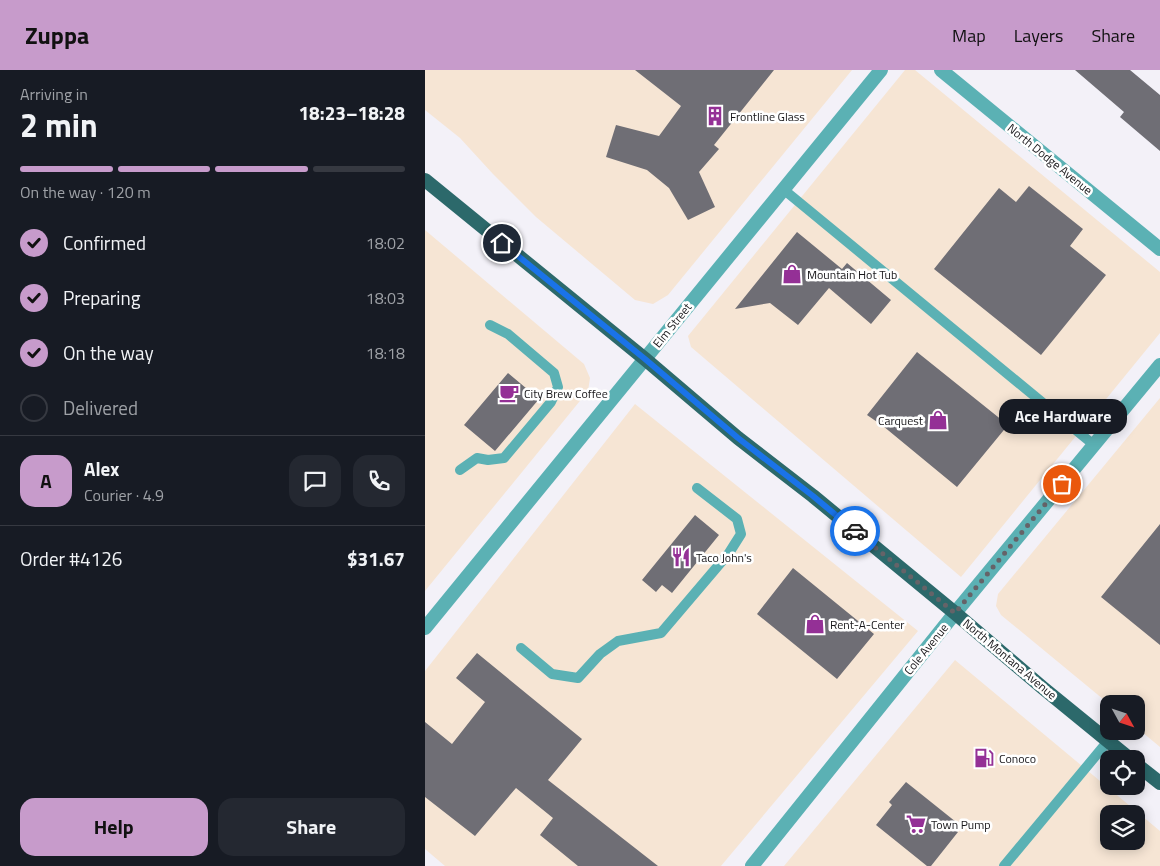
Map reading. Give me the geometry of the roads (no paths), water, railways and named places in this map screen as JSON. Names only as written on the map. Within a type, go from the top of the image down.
[{"type":"main road","name":"North Montana Avenue","points":[[425,180],[645,359],[738,438],[813,496],[1119,750]]},
{"type":"main road","points":[[1145,771],[1160,783]]},
{"type":"street","name":"Elm Street","points":[[425,628],[881,70]]},
{"type":"street","name":"North Dodge Avenue","points":[[941,70],[1160,249]]},
{"type":"street","name":"Cole Avenue","points":[[752,866],[955,613],[1160,365]]},
{"type":"lane","points":[[783,189],[1094,445]]},
{"type":"lane","points":[[460,470],[477,458],[489,460],[504,458],[551,402],[558,387],[554,373],[508,334],[490,326]]},
{"type":"lane","points":[[521,648],[552,674],[578,678],[600,654],[618,641],[661,634],[729,553],[741,534],[737,519],[697,488]]},
{"type":"lane","points":[[1004,866],[1108,741]]},
{"type":"place","name":"Frontline Glass","points":[[715,116]]},
{"type":"place","name":"Mountain Hot Tub","points":[[792,274]]},
{"type":"place","name":"City Brew Coffee","points":[[509,393]]},
{"type":"place","name":"Carquest","points":[[938,420]]},
{"type":"place","name":"Ace Hardware","points":[[1062,484]]},
{"type":"place","name":"Taco John's","points":[[681,557]]},
{"type":"place","name":"Rent-A-Center","points":[[815,624]]},
{"type":"place","name":"Conoco","points":[[984,758]]},
{"type":"place","name":"Town Pump","points":[[916,824]]}]
